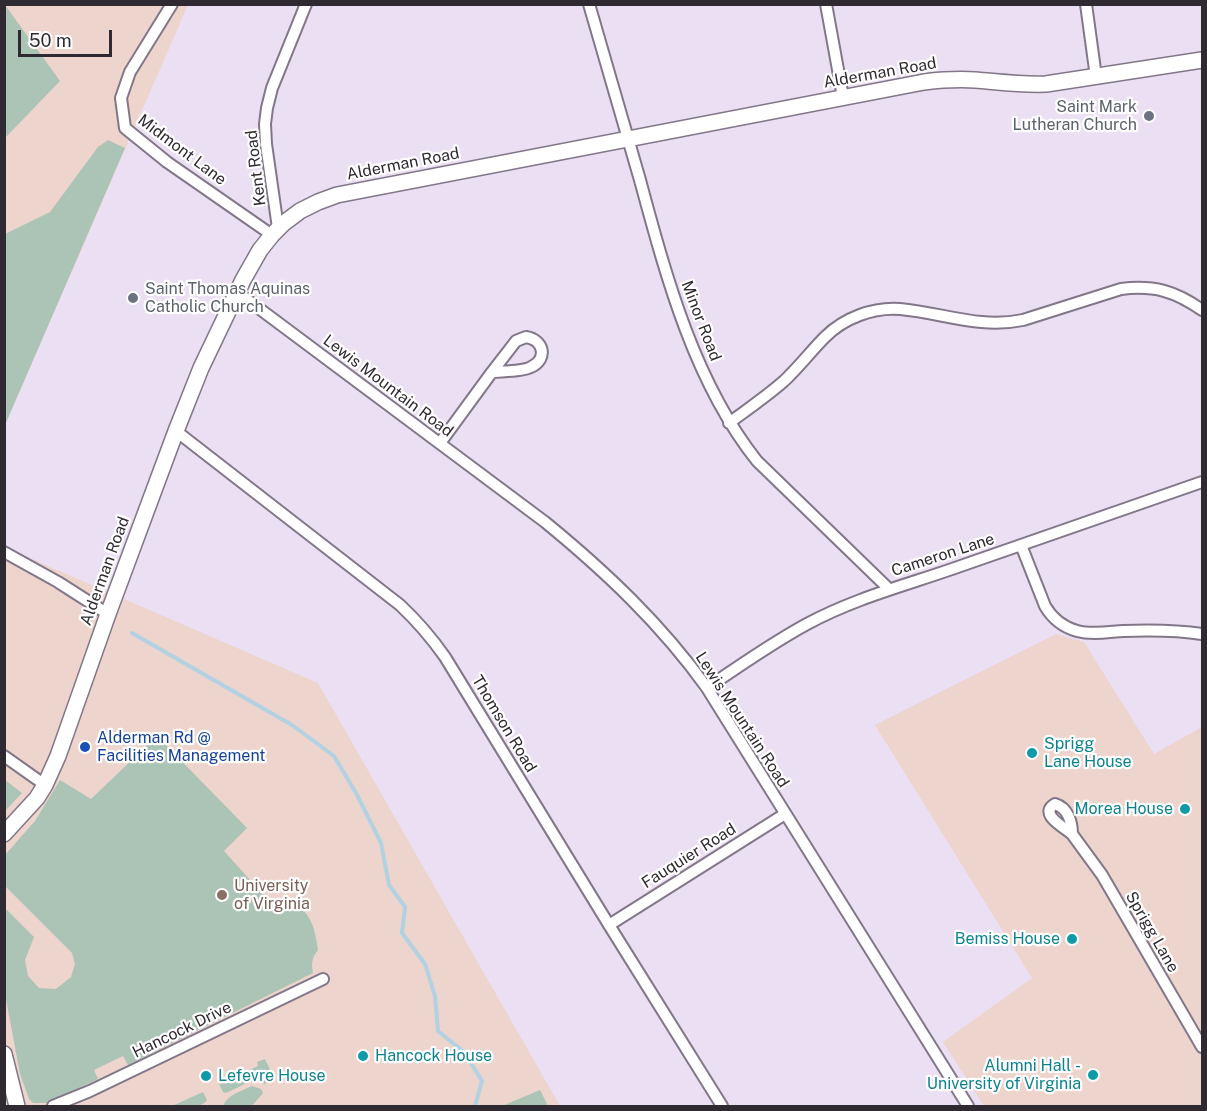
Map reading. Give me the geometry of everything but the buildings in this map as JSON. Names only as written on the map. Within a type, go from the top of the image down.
[{"type":"main road","name":"Alderman Road","points":[[4,834],[37,798],[58,756],[176,430],[201,368],[237,292],[260,250],[275,232],[300,211],[337,195],[924,82],[975,80],[1030,85],[1046,84],[1203,60]]},
{"type":"main road","points":[[4,1054],[17,1107]]},
{"type":"street","name":"Midmont Lane","points":[[172,4],[129,72],[121,98],[125,128],[167,162],[275,232]]},
{"type":"street","name":"Kent Road","points":[[275,232],[266,144],[267,108],[272,88],[306,4]]},
{"type":"street","name":"Minor Road","points":[[589,4],[678,308],[729,423],[757,461],[889,589]]},
{"type":"street","points":[[826,4],[843,97]]},
{"type":"street","points":[[1086,4],[1096,76]]},
{"type":"street","points":[[729,423],[784,381],[832,331],[870,312],[899,309],[990,324],[1009,323],[1120,289],[1137,287],[1171,292],[1203,310]]},
{"type":"street","name":"Lewis Mountain Road","points":[[237,292],[545,522],[588,558],[665,634],[706,688],[968,1107]]},
{"type":"street","points":[[440,443],[492,372],[516,341],[526,337],[533,338],[542,348],[539,362],[533,367],[492,372]]},
{"type":"street","name":"Thomson Road","points":[[176,430],[400,605],[433,639],[722,1107]]},
{"type":"street","name":"Cameron Lane","points":[[706,688],[807,624],[847,605],[1203,482]]},
{"type":"street","points":[[1021,545],[1045,606],[1057,621],[1068,628],[1091,633],[1149,630],[1203,634]]},
{"type":"street","points":[[4,552],[58,582],[108,614]]},
{"type":"street","points":[[4,756],[45,785]]},
{"type":"street","name":"Fauquier Road","points":[[609,925],[784,814]]},
{"type":"street","name":"Sprigg Lane","points":[[1072,834],[1102,875],[1203,1047]]},
{"type":"street","name":"Hancock Drive","points":[[54,1107],[323,979]]},
{"type":"shaded area","points":[[5,5],[188,5],[5,425]]},
{"type":"shaded area","name":"University of Virginia","points":[[4,547],[318,683],[560,1106],[5,1106]]},
{"type":"shaded area","points":[[1056,634],[1084,642],[1154,754],[1202,727],[1202,1106],[984,1106],[943,1042],[1032,978],[875,725]]},
{"type":"green space","points":[[4,5],[60,81],[5,138]]},
{"type":"green space","points":[[108,140],[125,148],[5,425],[5,234],[50,212],[98,147]]},
{"type":"green space","points":[[157,736],[247,828],[224,851],[268,900],[286,897],[301,908],[310,919],[318,950],[312,961],[313,973],[128,1065],[123,1056],[94,1070],[98,1079],[47,1103],[33,1103],[29,1099],[20,1074],[5,994],[5,908],[34,937],[25,960],[28,976],[39,988],[56,989],[71,977],[75,964],[72,953],[5,886],[5,855],[35,821],[60,780],[91,799]]},
{"type":"green space","points":[[5,780],[22,793],[5,811]]},
{"type":"green space","points":[[265,1059],[275,1080],[264,1084],[259,1080],[253,1080],[226,1093],[223,1092],[219,1084],[258,1066],[257,1062]]},
{"type":"green space","points":[[252,1086],[261,1089],[263,1093],[252,1106],[223,1106],[231,1096]]},
{"type":"green space","points":[[540,1090],[548,1106],[502,1106]]},
{"type":"green space","points":[[203,1092],[207,1100],[200,1105],[172,1106]]},
{"type":"waterway","points":[[132,633],[292,725],[334,756],[381,843],[389,885],[405,907],[402,933],[425,964],[435,996],[438,1031],[464,1052],[482,1081],[475,1106]]},
{"type":"place","name":"Saint Mark Lutheran Church","points":[[1149,116]]},
{"type":"place","name":"Saint Thomas Aquinas Catholic Church","points":[[133,298]]},
{"type":"place","name":"Alderman Rd @ Facilities Management","points":[[85,747]]},
{"type":"place","name":"Sprigg Lane House","points":[[1032,753]]},
{"type":"place","name":"Morea House","points":[[1185,809]]},
{"type":"place","name":"University of Virginia","points":[[222,895]]},
{"type":"place","name":"Bemiss House","points":[[1072,939]]},
{"type":"place","name":"Hancock House","points":[[363,1056]]},
{"type":"place","name":"Alumni Hall - University of Virginia","points":[[1093,1075]]},
{"type":"place","name":"Lefevre House","points":[[206,1076]]}]
